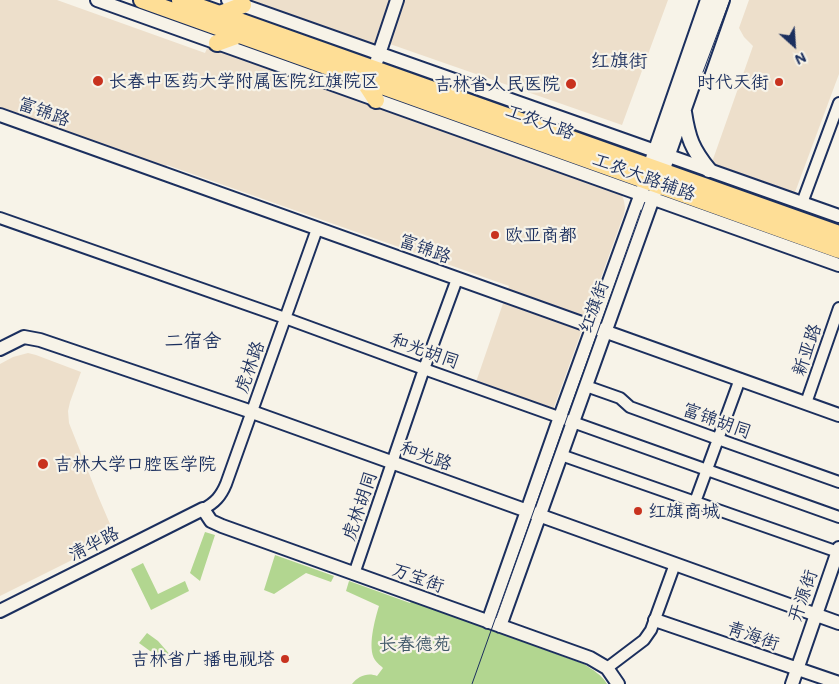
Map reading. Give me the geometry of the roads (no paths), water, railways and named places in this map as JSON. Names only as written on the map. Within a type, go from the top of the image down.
[{"type":"main road","name":"工农大路","points":[[142,0],[240,35],[372,67]]},
{"type":"main road","name":"工农大路","points":[[180,0],[372,67],[651,183],[839,250]]},
{"type":"main road","name":"红旗街","points":[[651,183],[662,154],[708,0]]},
{"type":"main road","name":"红旗街","points":[[662,154],[684,109],[722,0]]},
{"type":"main road","points":[[220,14],[235,2]]},
{"type":"main road","points":[[217,43],[240,35]]},
{"type":"main road","points":[[372,67],[376,100]]},
{"type":"main road","points":[[684,109],[688,134],[693,148],[709,170]]},
{"type":"main road","name":"工农大路","points":[[651,183],[839,234]]},
{"type":"street","name":"工农大路辅路","points":[[98,0],[376,100],[651,183],[839,265]]},
{"type":"street","points":[[372,67],[397,0]]},
{"type":"street","name":"工农大路辅路","points":[[235,2],[372,67],[662,154],[839,216]]},
{"type":"street","points":[[802,203],[839,103]]},
{"type":"street","name":"富锦路","points":[[0,115],[839,415]]},
{"type":"street","name":"红旗街","points":[[494,624],[527,511],[592,326],[651,183]]},
{"type":"street","name":"红旗街","points":[[494,624],[539,515],[586,386],[651,183]]},
{"type":"street","name":"和光胡同","points":[[0,218],[839,517]]},
{"type":"street","name":"虎林路","points":[[203,509],[220,497],[226,484],[317,228]]},
{"type":"street","name":"虎林胡同","points":[[354,574],[457,279]]},
{"type":"street","name":"新亚路","points":[[806,403],[839,308]]},
{"type":"street","name":"和光路","points":[[0,349],[24,337],[40,340],[252,412],[839,622]]},
{"type":"street","points":[[695,502],[740,380]]},
{"type":"street","name":"富锦胡同","points":[[586,386],[620,398],[630,407],[839,482]]},
{"type":"street","points":[[561,455],[838,550]]},
{"type":"street","name":"万宝街","points":[[203,509],[207,516],[216,524],[590,658],[607,668],[618,684]]},
{"type":"street","name":"清华路","points":[[0,611],[203,509]]},
{"type":"street","name":"开源街","points":[[792,684],[838,550]]},
{"type":"street","points":[[607,668],[644,640],[651,630],[675,564]]},
{"type":"street","name":"青海街","points":[[655,620],[839,683]]},
{"type":"tram line","points":[[703,72],[730,0]]},
{"type":"tram line","points":[[472,684],[641,210]]},
{"type":"place","name":"长春中医药大学附属医院红旗院区","points":[[98,81]]},
{"type":"place","name":"时代天街","points":[[779,82]]},
{"type":"place","name":"吉林省人民医院","points":[[571,84]]},
{"type":"place","name":"欧亚商都","points":[[495,235]]},
{"type":"place","name":"吉林大学口腔医学院","points":[[43,464]]},
{"type":"place","name":"红旗商城","points":[[638,511]]},
{"type":"place","name":"吉林省广播电视塔","points":[[285,659]]},
{"type":"district","name":"红旗街","points":[[619,61]]},
{"type":"district","name":"二宿舍","points":[[193,341]]},
{"type":"park label","name":"长春德苑","points":[[415,644]]}]
